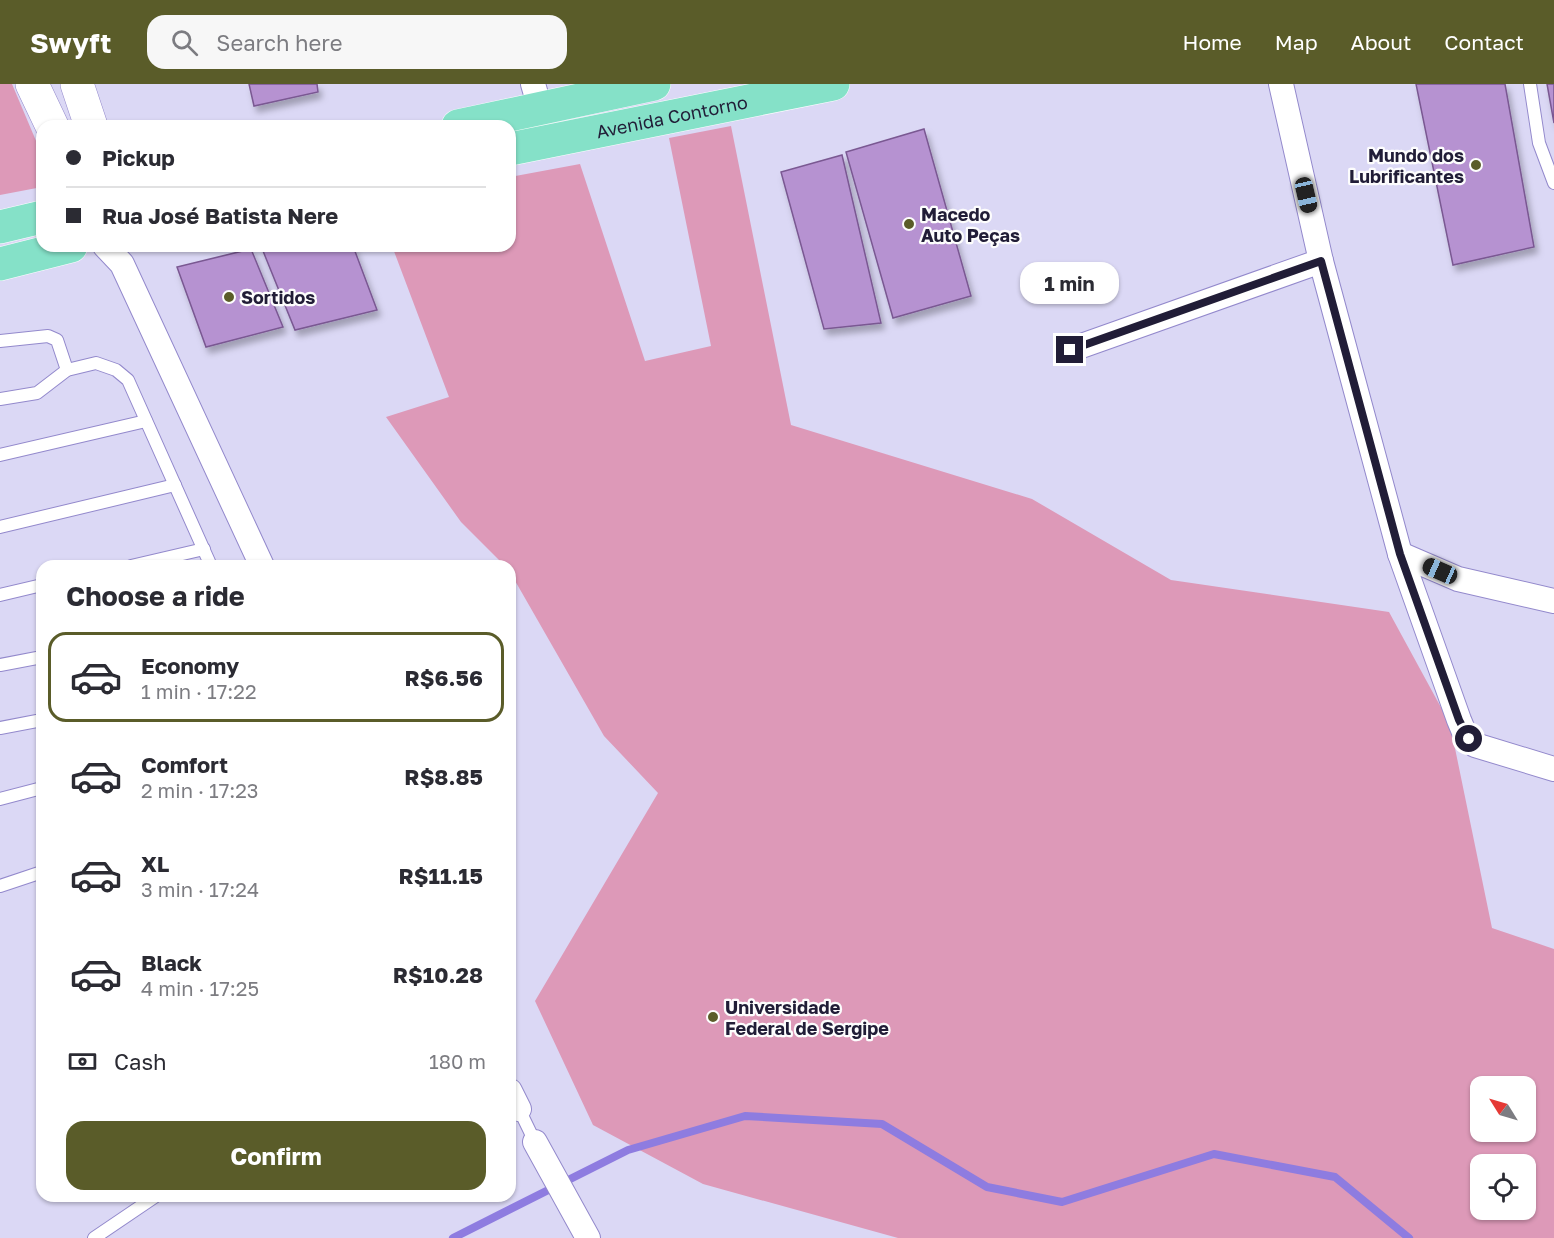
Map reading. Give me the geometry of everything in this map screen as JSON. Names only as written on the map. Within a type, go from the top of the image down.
[{"type":"main road","points":[[32,84],[49,120]]},
{"type":"main road","points":[[78,84],[89,120]]},
{"type":"main road","name":"Avenida Contorno","points":[[474,120],[536,96],[654,84]]},
{"type":"main road","name":"Avenida Contorno","points":[[516,148],[833,84]]},
{"type":"main road","points":[[0,227],[36,219]]},
{"type":"main road","points":[[0,264],[47,252]]},
{"type":"street","points":[[1281,84],[1321,261],[1400,554],[1459,720],[1469,739],[1475,745],[1554,769]]},
{"type":"street","points":[[123,255],[259,560]]},
{"type":"street","points":[[1070,350],[1321,261]]},
{"type":"street","points":[[1400,554],[1458,579],[1554,601]]},
{"type":"street","points":[[535,1142],[584,1232]]},
{"type":"lane","points":[[1530,84],[1539,143],[1554,183]]},
{"type":"lane","points":[[0,341],[48,336],[57,340],[67,370]]},
{"type":"lane","points":[[0,399],[37,393],[67,370],[96,363],[116,370],[128,380],[209,560]]},
{"type":"lane","points":[[0,455],[146,421]]},
{"type":"lane","points":[[0,527],[175,485]]},
{"type":"lane","points":[[157,560],[204,549]]},
{"type":"lane","points":[[0,595],[36,586]]},
{"type":"lane","points":[[0,665],[36,658]]},
{"type":"lane","points":[[0,728],[36,721]]},
{"type":"lane","points":[[0,799],[36,790]]},
{"type":"lane","points":[[0,886],[36,874]]},
{"type":"lane","points":[[516,1104],[535,1142]]},
{"type":"lane","points":[[94,1238],[147,1202]]},
{"type":"shaded area","points":[[0,84],[12,84],[36,141],[36,188],[0,195]]},
{"type":"shaded area","points":[[731,126],[791,425],[1032,499],[1171,580],[1389,612],[1450,724],[1492,928],[1554,949],[1554,1238],[898,1238],[703,1184],[593,1125],[535,1001],[658,793],[604,736],[516,582],[516,560],[499,560],[461,522],[386,417],[449,397],[394,252],[516,252],[516,176],[580,164],[645,361],[711,346],[669,138]]},
{"type":"building","points":[[249,84],[317,84],[318,92],[254,106]]},
{"type":"building","name":"Mundo dos Lubrificantes","points":[[1416,84],[1505,84],[1534,247],[1453,265]]},
{"type":"building","points":[[1547,84],[1554,84],[1554,123]]},
{"type":"building","name":"Macedo Auto Peças","points":[[924,129],[971,296],[893,318],[846,152]]},
{"type":"building","points":[[842,155],[881,323],[824,329],[781,172]]},
{"type":"building","name":"Sortidos","points":[[239,252],[252,252],[283,327],[206,347],[177,267]]},
{"type":"building","points":[[263,252],[355,252],[377,310],[295,330]]},
{"type":"waterway","points":[[453,1238],[628,1150],[745,1116],[882,1124],[987,1187],[1062,1202],[1214,1154],[1335,1177],[1409,1238]]},
{"type":"place","name":"Mundo dos Lubrificantes","points":[[1476,165]]},
{"type":"place","name":"Macedo Auto Peças","points":[[909,224]]},
{"type":"place","name":"Sortidos","points":[[229,297]]},
{"type":"place","name":"Universidade Federal de Sergipe","points":[[713,1017]]},
{"type":"route","points":[[1070,350],[1321,261],[1400,554],[1459,720],[1469,739]]}]
